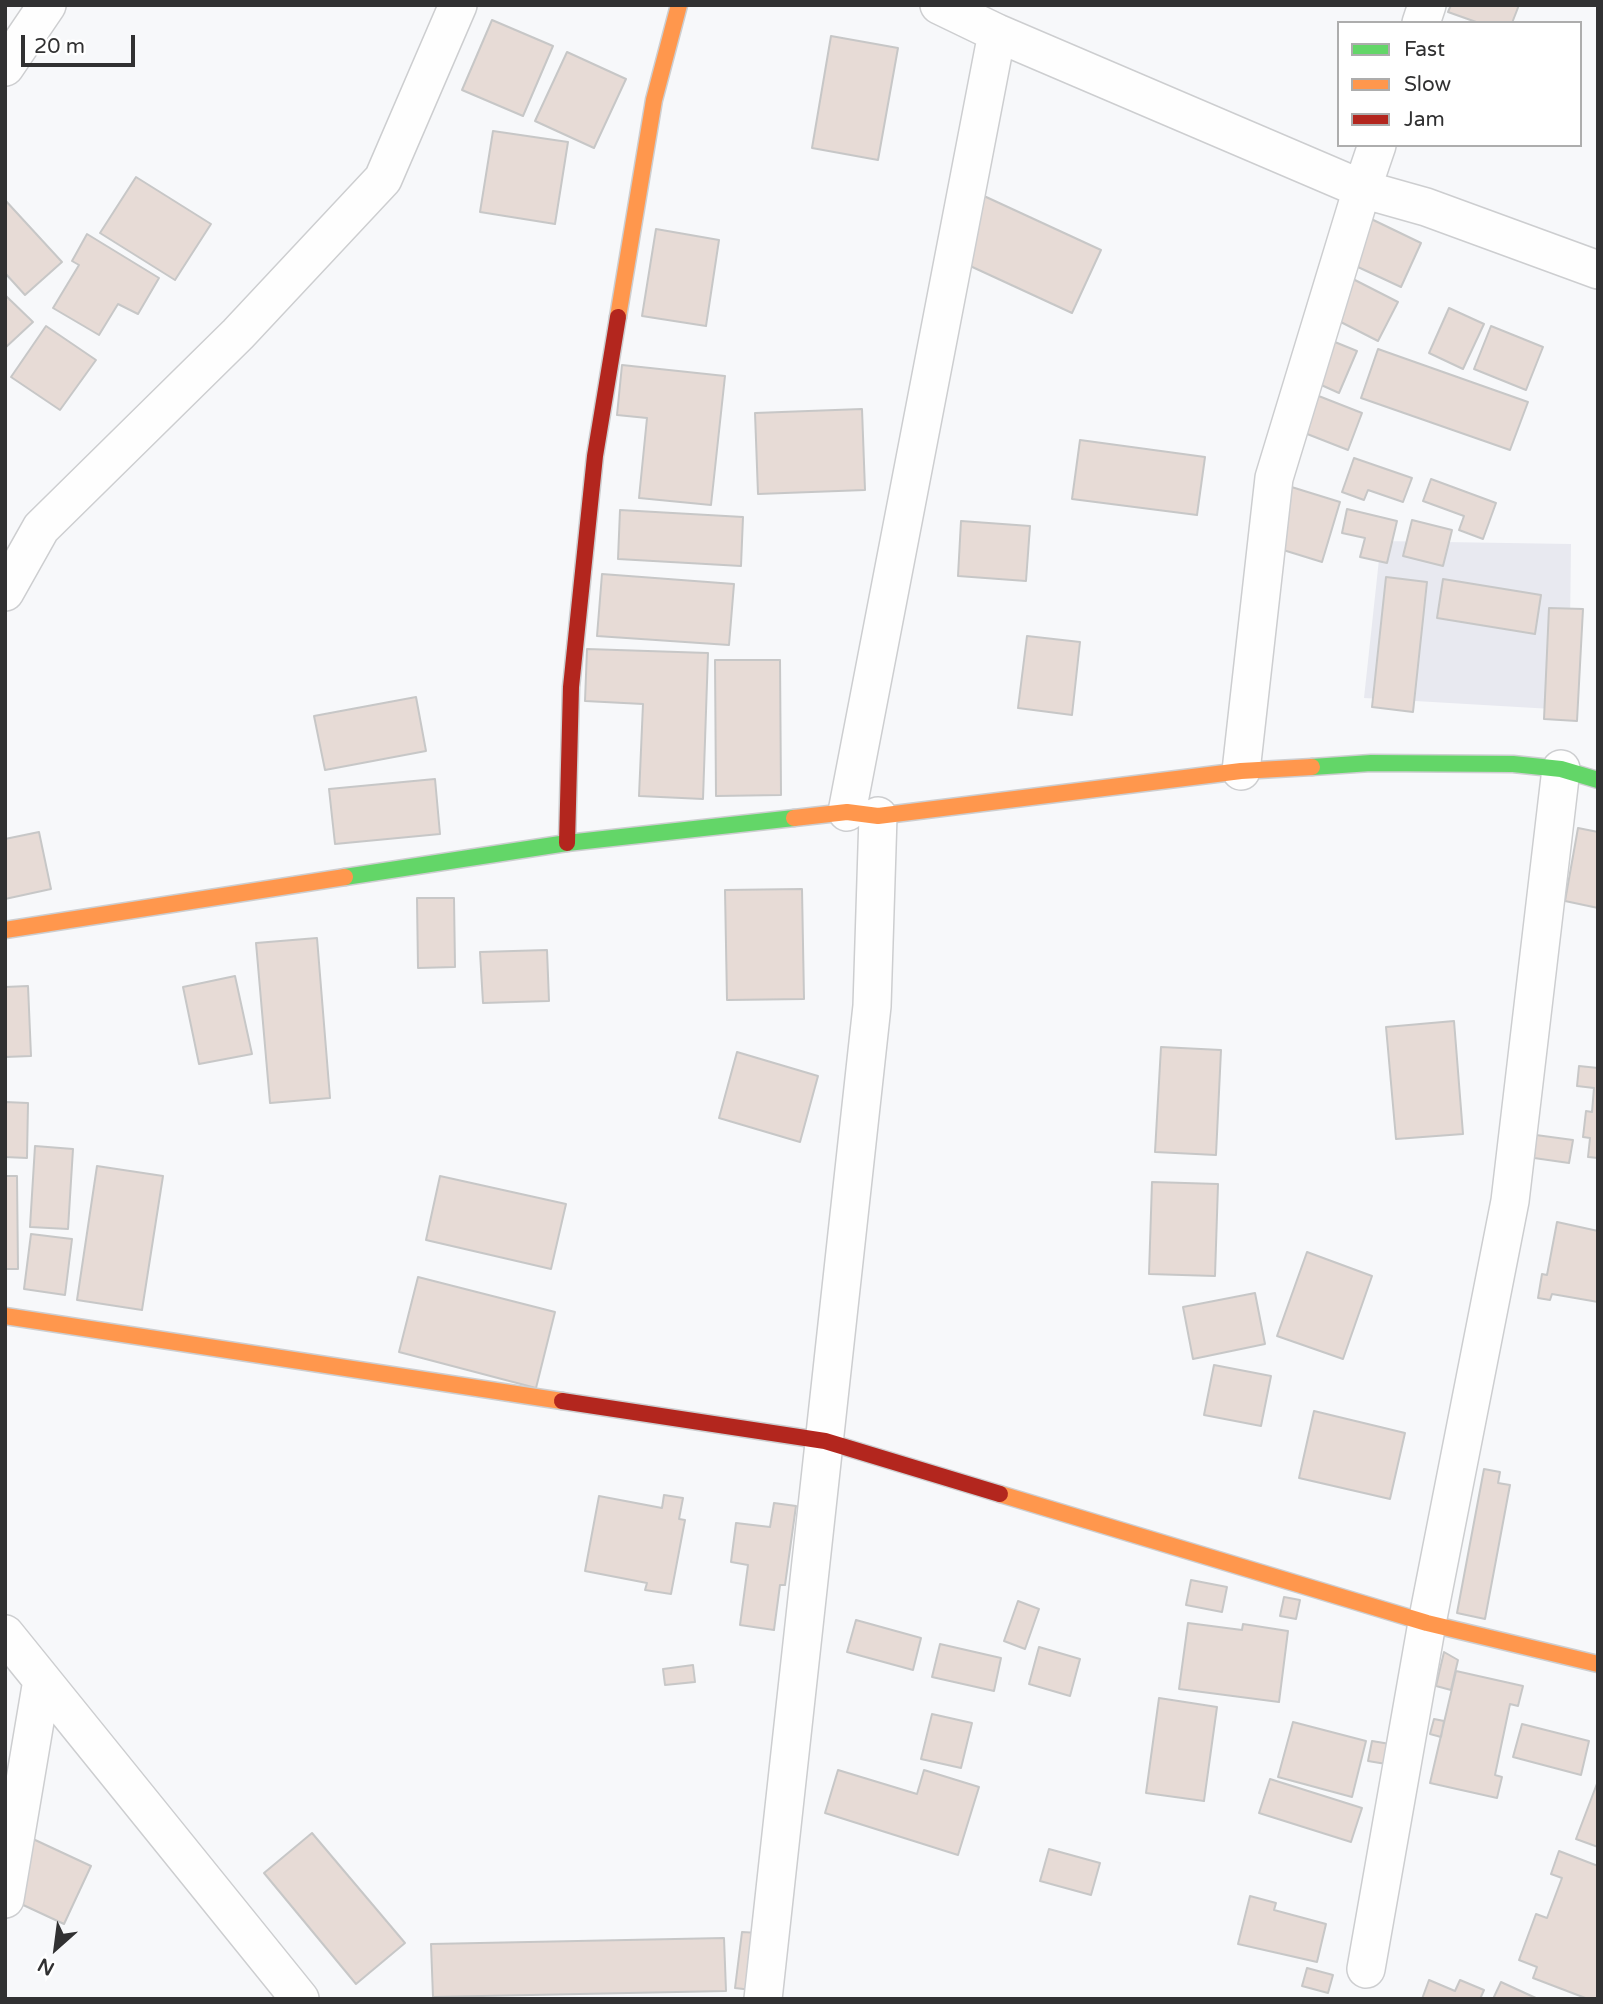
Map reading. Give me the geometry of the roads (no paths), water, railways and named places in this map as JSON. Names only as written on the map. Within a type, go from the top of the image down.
[{"type":"street","points":[[5,68],[47,5]]},
{"type":"street","points":[[5,592],[41,527],[238,334],[383,179],[458,5]]},
{"type":"street","points":[[567,843],[571,687],[595,456],[654,100],[680,5]]},
{"type":"street","points":[[939,5],[997,33],[1362,189],[1426,207],[1598,271]]},
{"type":"street","points":[[763,1999],[872,1006],[863,814],[997,33]]},
{"type":"street","points":[[1241,771],[1273,478],[1376,147]]},
{"type":"street","points":[[5,930],[567,843],[863,814],[1241,771],[1371,763],[1513,764],[1561,769],[1598,780]]},
{"type":"street","points":[[1366,1969],[1426,1623],[1510,1201],[1561,769]]},
{"type":"street","points":[[5,1316],[825,1441],[1426,1623],[1598,1664]]},
{"type":"street","points":[[5,1634],[300,1999]]},
{"type":"street","points":[[5,1899],[42,1680]]}]
